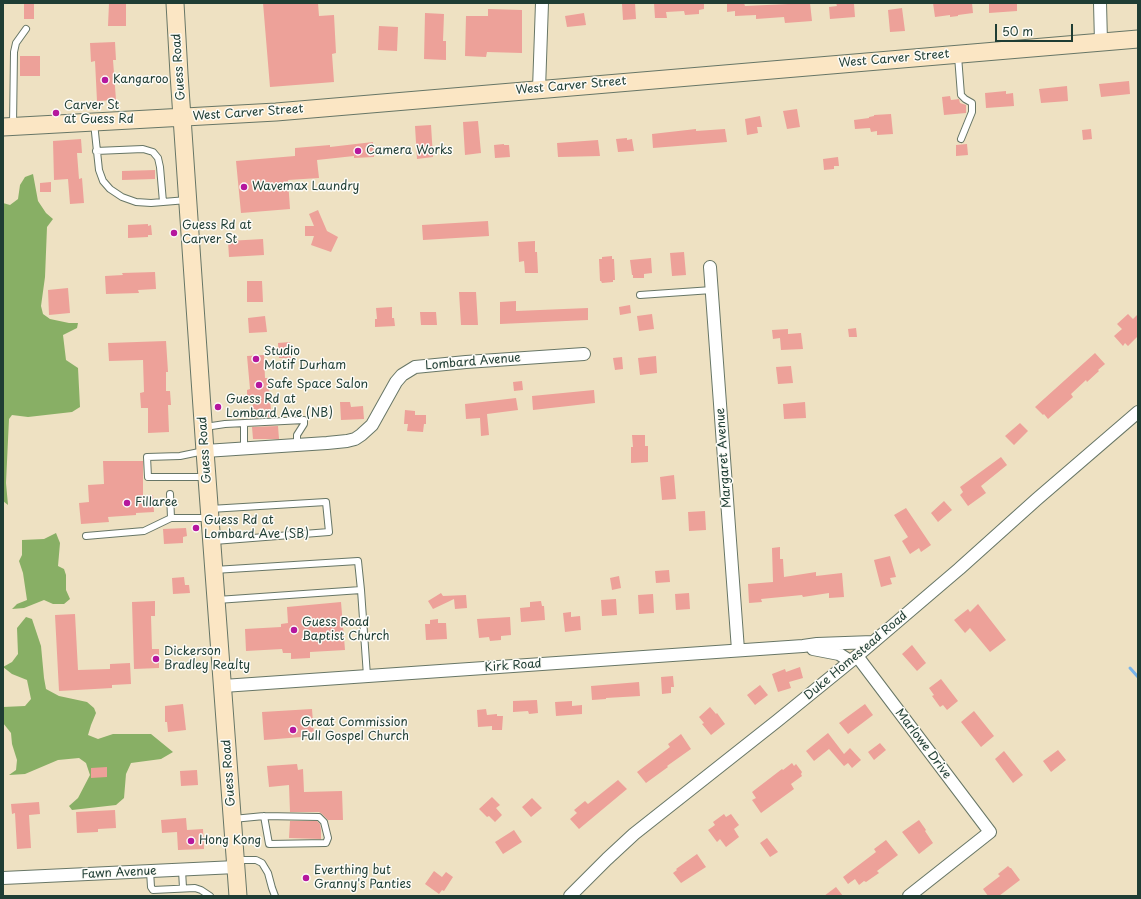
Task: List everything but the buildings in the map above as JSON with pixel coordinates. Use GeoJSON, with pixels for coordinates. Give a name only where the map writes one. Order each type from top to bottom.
{"type":"FeatureCollection","features":[{"type":"Feature","properties":{"kind":"main road","name":"Guess Road"},"geometry":{"type":"LineString","coordinates":[[175,3],[205,451],[224,686],[238,896]]}},
{"type":"Feature","properties":{"kind":"main road","name":"West Carver Street"},"geometry":{"type":"LineString","coordinates":[[8,127],[182,118],[327,108],[1138,39]]}},
{"type":"Feature","properties":{"kind":"street"},"geometry":{"type":"LineString","coordinates":[[539,89],[542,3]]}},
{"type":"Feature","properties":{"kind":"street"},"geometry":{"type":"LineString","coordinates":[[1100,3],[1101,42]]}},
{"type":"Feature","properties":{"kind":"street","name":"Margaret Avenue"},"geometry":{"type":"LineString","coordinates":[[710,267],[738,650]]}},
{"type":"Feature","properties":{"kind":"street","name":"Lombard Avenue"},"geometry":{"type":"LineString","coordinates":[[205,451],[347,441],[361,435],[372,425],[399,379],[402,375],[415,367],[584,354]]}},
{"type":"Feature","properties":{"kind":"street","name":"Duke Homestead Road"},"geometry":{"type":"LineString","coordinates":[[570,896],[634,834],[777,721],[873,642],[960,569],[1043,494],[1138,412]]}},
{"type":"Feature","properties":{"kind":"street","name":"Kirk Road"},"geometry":{"type":"LineString","coordinates":[[224,686],[817,644],[873,642]]}},
{"type":"Feature","properties":{"kind":"street","name":"Kirk Road"},"geometry":{"type":"LineString","coordinates":[[803,646],[853,658]]}},
{"type":"Feature","properties":{"kind":"street","name":"Marlowe Drive"},"geometry":{"type":"LineString","coordinates":[[853,658],[990,832],[909,896]]}},
{"type":"Feature","properties":{"kind":"street","name":"Fawn Avenue"},"geometry":{"type":"LineString","coordinates":[[3,878],[182,870],[236,863]]}},
{"type":"Feature","properties":{"kind":"lane"},"geometry":{"type":"LineString","coordinates":[[8,127],[14,52],[16,43],[26,29]]}},
{"type":"Feature","properties":{"kind":"lane"},"geometry":{"type":"LineString","coordinates":[[958,54],[961,95],[965,99],[972,102],[972,112],[961,139]]}},
{"type":"Feature","properties":{"kind":"lane"},"geometry":{"type":"LineString","coordinates":[[94,123],[99,170],[103,181],[110,189],[122,197],[136,202],[188,200]]}},
{"type":"Feature","properties":{"kind":"lane"},"geometry":{"type":"LineString","coordinates":[[96,151],[143,149],[153,152],[158,158],[160,167],[163,202]]}},
{"type":"Feature","properties":{"kind":"lane"},"geometry":{"type":"LineString","coordinates":[[640,296],[712,290]]}},
{"type":"Feature","properties":{"kind":"lane"},"geometry":{"type":"LineString","coordinates":[[204,427],[293,419],[304,420],[304,424],[297,435],[297,445]]}},
{"type":"Feature","properties":{"kind":"lane"},"geometry":{"type":"LineString","coordinates":[[244,424],[244,449]]}},
{"type":"Feature","properties":{"kind":"lane"},"geometry":{"type":"LineString","coordinates":[[205,451],[180,456],[147,458],[148,477],[207,477]]}},
{"type":"Feature","properties":{"kind":"lane"},"geometry":{"type":"LineString","coordinates":[[170,494],[171,518]]}},
{"type":"Feature","properties":{"kind":"lane"},"geometry":{"type":"LineString","coordinates":[[86,536],[144,531],[171,518],[326,502],[329,532],[212,541]]}},
{"type":"Feature","properties":{"kind":"lane"},"geometry":{"type":"LineString","coordinates":[[214,570],[358,561],[366,676]]}},
{"type":"Feature","properties":{"kind":"lane"},"geometry":{"type":"LineString","coordinates":[[217,600],[361,590]]}},
{"type":"Feature","properties":{"kind":"lane"},"geometry":{"type":"LineString","coordinates":[[232,820],[264,816],[319,817],[324,822],[328,838],[326,843],[269,844],[264,816]]}},
{"type":"Feature","properties":{"kind":"lane"},"geometry":{"type":"LineString","coordinates":[[236,863],[256,860],[262,863],[268,873],[275,896]]}},
{"type":"Feature","properties":{"kind":"lane"},"geometry":{"type":"LineString","coordinates":[[182,870],[183,888]]}},
{"type":"Feature","properties":{"kind":"lane"},"geometry":{"type":"LineString","coordinates":[[150,871],[151,887],[153,890],[195,888],[210,896]]}},
{"type":"Feature","properties":{"kind":"green space"},"geometry":{"type":"Polygon","coordinates":[[[33,174],[38,201],[46,213],[53,219],[47,227],[45,277],[41,306],[43,314],[50,319],[69,323],[78,323],[77,328],[63,335],[66,360],[78,368],[80,407],[72,412],[28,417],[12,415],[9,419],[6,483],[8,505],[3,501],[3,203],[10,205],[18,199],[20,185],[25,177],[33,174]]]}},
{"type":"Feature","properties":{"kind":"green space"},"geometry":{"type":"Polygon","coordinates":[[[56,533],[60,543],[58,566],[64,569],[66,575],[66,590],[70,599],[64,604],[53,604],[44,600],[24,608],[12,609],[17,604],[27,600],[23,573],[19,561],[22,555],[22,540],[44,539],[56,533]]]}},
{"type":"Feature","properties":{"kind":"green space"},"geometry":{"type":"Polygon","coordinates":[[[26,617],[32,619],[41,646],[46,689],[59,696],[87,702],[94,708],[96,713],[88,735],[98,739],[113,734],[151,734],[173,752],[161,759],[131,763],[126,774],[124,798],[116,805],[72,810],[69,806],[78,798],[90,775],[86,763],[79,758],[58,760],[25,774],[9,775],[16,770],[17,760],[12,744],[11,733],[3,723],[3,707],[25,706],[31,699],[27,680],[12,674],[3,667],[12,662],[18,654],[17,628],[26,617]]]}},
{"type":"Feature","properties":{"kind":"waterway"},"geometry":{"type":"LineString","coordinates":[[1130,668],[1138,677]]}},
{"type":"Feature","properties":{"kind":"place","name":"Kangaroo"},"geometry":{"type":"Point","coordinates":[105,80]}},
{"type":"Feature","properties":{"kind":"place","name":"Carver St at Guess Rd"},"geometry":{"type":"Point","coordinates":[56,113]}},
{"type":"Feature","properties":{"kind":"place","name":"Camera Works"},"geometry":{"type":"Point","coordinates":[358,151]}},
{"type":"Feature","properties":{"kind":"place","name":"Wavemax Laundry"},"geometry":{"type":"Point","coordinates":[244,187]}},
{"type":"Feature","properties":{"kind":"place","name":"Guess Rd at Carver St"},"geometry":{"type":"Point","coordinates":[174,233]}},
{"type":"Feature","properties":{"kind":"place","name":"Studio Motif Durham"},"geometry":{"type":"Point","coordinates":[256,359]}},
{"type":"Feature","properties":{"kind":"place","name":"Safe Space Salon"},"geometry":{"type":"Point","coordinates":[259,385]}},
{"type":"Feature","properties":{"kind":"place","name":"Guess Rd at Lombard Ave (NB)"},"geometry":{"type":"Point","coordinates":[218,407]}},
{"type":"Feature","properties":{"kind":"place","name":"Fillaree"},"geometry":{"type":"Point","coordinates":[127,503]}},
{"type":"Feature","properties":{"kind":"place","name":"Guess Rd at Lombard Ave (SB)"},"geometry":{"type":"Point","coordinates":[196,528]}},
{"type":"Feature","properties":{"kind":"place","name":"Guess Road Baptist Church"},"geometry":{"type":"Point","coordinates":[294,630]}},
{"type":"Feature","properties":{"kind":"place","name":"Dickerson Bradley Realty"},"geometry":{"type":"Point","coordinates":[156,659]}},
{"type":"Feature","properties":{"kind":"place","name":"Great Commission Full Gospel Church"},"geometry":{"type":"Point","coordinates":[293,730]}},
{"type":"Feature","properties":{"kind":"place","name":"Hong Kong"},"geometry":{"type":"Point","coordinates":[191,841]}},
{"type":"Feature","properties":{"kind":"place","name":"Everthing but Granny's Panties"},"geometry":{"type":"Point","coordinates":[306,878]}}]}
